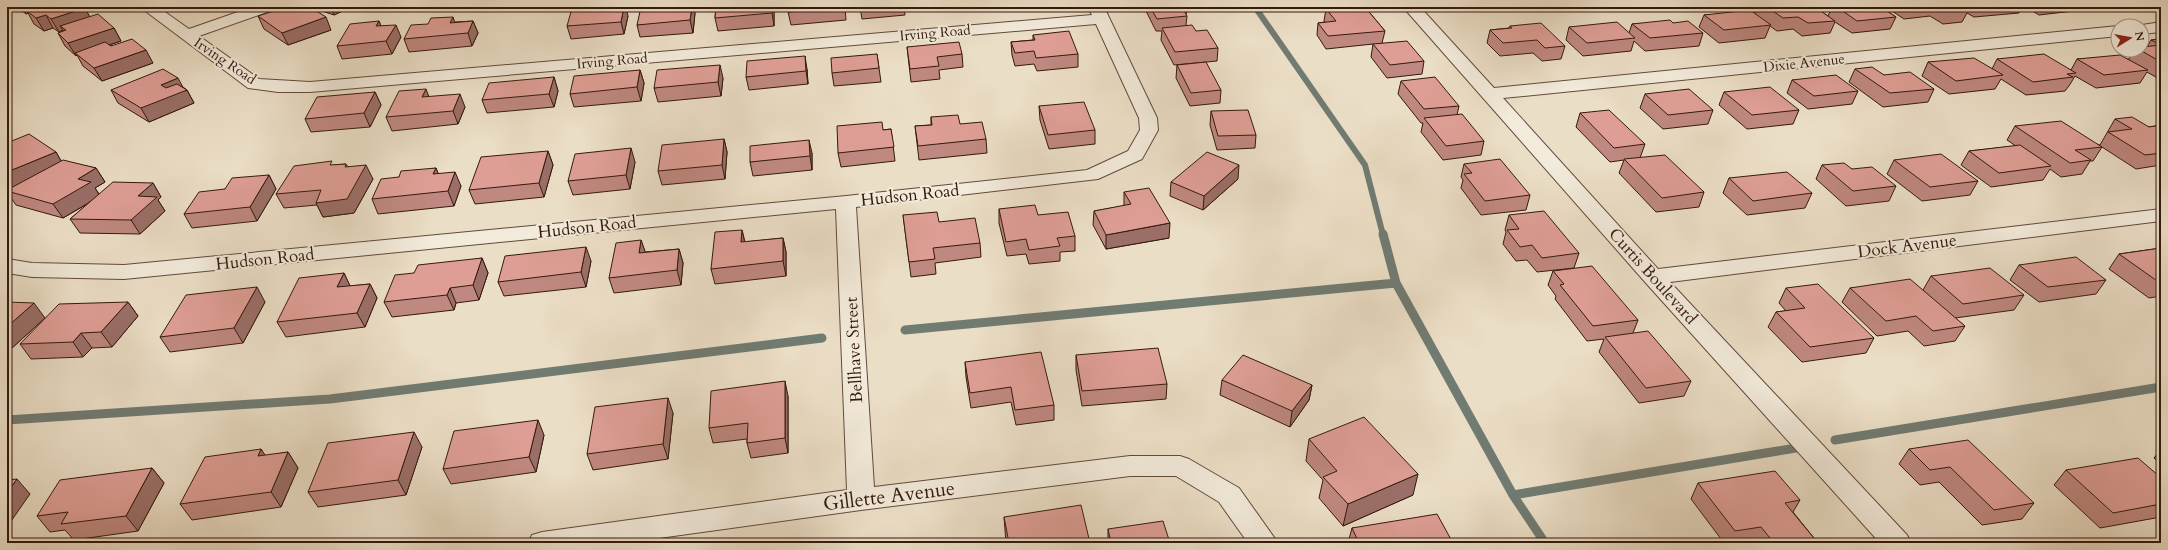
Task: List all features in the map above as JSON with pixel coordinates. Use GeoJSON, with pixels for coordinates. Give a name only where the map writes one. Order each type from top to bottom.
{"type":"FeatureCollection","features":[{"type":"Feature","properties":{"kind":"street","name":"Irving Road"},"geometry":{"type":"LineString","coordinates":[[148,7],[254,84],[278,88],[310,87],[1099,13]]}},
{"type":"Feature","properties":{"kind":"street"},"geometry":{"type":"LineString","coordinates":[[187,35],[267,7]]}},
{"type":"Feature","properties":{"kind":"street","name":"Curtis Boulevard"},"geometry":{"type":"LineString","coordinates":[[1411,7],[1491,94],[1653,277],[1897,543]]}},
{"type":"Feature","properties":{"kind":"street","name":"Hudson Road"},"geometry":{"type":"LineString","coordinates":[[7,266],[32,270],[124,272],[846,202],[1091,175],[1135,155],[1149,130],[1148,118],[1099,13]]}},
{"type":"Feature","properties":{"kind":"street"},"geometry":{"type":"LineString","coordinates":[[2150,28],[2161,27]]}},
{"type":"Feature","properties":{"kind":"street","name":"Dixie Avenue"},"geometry":{"type":"LineString","coordinates":[[1491,94],[2110,32]]}},
{"type":"Feature","properties":{"kind":"street","name":"Bellhave Street"},"geometry":{"type":"LineString","coordinates":[[846,202],[861,499]]}},
{"type":"Feature","properties":{"kind":"street","name":"Dock Avenue"},"geometry":{"type":"LineString","coordinates":[[1653,277],[2161,215]]}},
{"type":"Feature","properties":{"kind":"street","name":"Gillette Avenue"},"geometry":{"type":"LineString","coordinates":[[542,543],[861,499],[1130,466],[1180,466],[1229,495],[1264,543]]}},
{"type":"Feature","properties":{"kind":"building"},"geometry":{"type":"Polygon","coordinates":[[[38,7],[85,8],[51,19],[46,15],[36,18],[27,11],[38,7]]]}},
{"type":"Feature","properties":{"kind":"building"},"geometry":{"type":"Polygon","coordinates":[[[286,7],[310,7],[326,17],[282,33],[258,16],[286,7]]]}},
{"type":"Feature","properties":{"kind":"building"},"geometry":{"type":"Polygon","coordinates":[[[624,7],[621,22],[567,26],[572,8],[624,7]]]}},
{"type":"Feature","properties":{"kind":"building"},"geometry":{"type":"Polygon","coordinates":[[[641,7],[692,7],[690,20],[637,25],[641,7]]]}},
{"type":"Feature","properties":{"kind":"building"},"geometry":{"type":"Polygon","coordinates":[[[716,7],[772,7],[772,13],[715,18],[716,7]]]}},
{"type":"Feature","properties":{"kind":"building"},"geometry":{"type":"Polygon","coordinates":[[[788,7],[844,7],[788,12],[788,7]]]}},
{"type":"Feature","properties":{"kind":"building"},"geometry":{"type":"Polygon","coordinates":[[[1150,7],[1186,7],[1187,8],[1183,9],[1187,16],[1157,19],[1150,7]]]}},
{"type":"Feature","properties":{"kind":"building"},"geometry":{"type":"Polygon","coordinates":[[[1365,7],[1385,31],[1328,36],[1318,23],[1336,21],[1326,9],[1365,7]]]}},
{"type":"Feature","properties":{"kind":"building"},"geometry":{"type":"Polygon","coordinates":[[[1767,7],[1815,7],[1835,21],[1808,23],[1798,17],[1783,18],[1767,7]]]}},
{"type":"Feature","properties":{"kind":"building"},"geometry":{"type":"Polygon","coordinates":[[[1837,7],[1881,7],[1896,17],[1857,21],[1837,7]]]}},
{"type":"Feature","properties":{"kind":"building"},"geometry":{"type":"Polygon","coordinates":[[[1942,7],[1966,7],[1969,9],[1949,11],[1942,7]]]}},
{"type":"Feature","properties":{"kind":"building"},"geometry":{"type":"Polygon","coordinates":[[[1750,10],[1771,25],[1724,30],[1704,15],[1750,10]]]}},
{"type":"Feature","properties":{"kind":"building"},"geometry":{"type":"Polygon","coordinates":[[[98,14],[114,28],[68,43],[58,33],[66,30],[60,26],[98,14]]]}},
{"type":"Feature","properties":{"kind":"building"},"geometry":{"type":"Polygon","coordinates":[[[453,17],[450,23],[473,21],[468,33],[404,39],[411,25],[428,24],[431,18],[453,17]]]}},
{"type":"Feature","properties":{"kind":"building"},"geometry":{"type":"Polygon","coordinates":[[[1670,20],[1673,23],[1688,21],[1703,33],[1650,38],[1632,24],[1670,20]]]}},
{"type":"Feature","properties":{"kind":"building"},"geometry":{"type":"Polygon","coordinates":[[[379,21],[376,26],[396,25],[386,41],[337,46],[350,24],[379,21]]]}},
{"type":"Feature","properties":{"kind":"building"},"geometry":{"type":"Polygon","coordinates":[[[1617,22],[1635,38],[1587,43],[1569,27],[1617,22]]]}},
{"type":"Feature","properties":{"kind":"building"},"geometry":{"type":"Polygon","coordinates":[[[1541,23],[1565,46],[1545,48],[1537,40],[1503,43],[1490,30],[1512,28],[1510,26],[1541,23]]]}},
{"type":"Feature","properties":{"kind":"building"},"geometry":{"type":"Polygon","coordinates":[[[1192,25],[1196,31],[1207,30],[1218,48],[1175,52],[1162,28],[1192,25]]]}},
{"type":"Feature","properties":{"kind":"building"},"geometry":{"type":"Polygon","coordinates":[[[1069,31],[1078,54],[1036,58],[1034,51],[1015,53],[1011,42],[1035,40],[1033,35],[1069,31]]]}},
{"type":"Feature","properties":{"kind":"building"},"geometry":{"type":"Polygon","coordinates":[[[132,39],[146,50],[94,68],[75,53],[105,42],[111,46],[132,39]]]}},
{"type":"Feature","properties":{"kind":"building"},"geometry":{"type":"Polygon","coordinates":[[[2161,39],[2161,45],[2151,40],[2161,39]]]}},
{"type":"Feature","properties":{"kind":"building"},"geometry":{"type":"Polygon","coordinates":[[[1407,41],[1424,61],[1390,65],[1373,44],[1407,41]]]}},
{"type":"Feature","properties":{"kind":"building"},"geometry":{"type":"Polygon","coordinates":[[[959,42],[962,54],[937,57],[939,66],[910,69],[907,47],[959,42]]]}},
{"type":"Feature","properties":{"kind":"building"},"geometry":{"type":"Polygon","coordinates":[[[2161,45],[2161,62],[2150,56],[2150,46],[2161,45]]]}},
{"type":"Feature","properties":{"kind":"building"},"geometry":{"type":"Polygon","coordinates":[[[877,54],[879,68],[832,73],[831,58],[877,54]]]}},
{"type":"Feature","properties":{"kind":"building"},"geometry":{"type":"Polygon","coordinates":[[[2044,54],[2076,73],[2067,74],[2073,77],[2033,82],[1997,59],[2044,54]]]}},
{"type":"Feature","properties":{"kind":"building"},"geometry":{"type":"Polygon","coordinates":[[[805,56],[806,71],[746,77],[747,61],[805,56]]]}},
{"type":"Feature","properties":{"kind":"building"},"geometry":{"type":"Polygon","coordinates":[[[2110,56],[2110,58],[2126,58],[2148,70],[2104,75],[2077,59],[2110,56]]]}},
{"type":"Feature","properties":{"kind":"building"},"geometry":{"type":"Polygon","coordinates":[[[1974,58],[2003,75],[1956,81],[1928,62],[1974,58]]]}},
{"type":"Feature","properties":{"kind":"building"},"geometry":{"type":"Polygon","coordinates":[[[1206,62],[1221,90],[1191,93],[1177,65],[1206,62]]]}},
{"type":"Feature","properties":{"kind":"building"},"geometry":{"type":"Polygon","coordinates":[[[720,65],[718,82],[654,88],[657,70],[720,65]]]}},
{"type":"Feature","properties":{"kind":"building"},"geometry":{"type":"Polygon","coordinates":[[[1872,67],[1884,75],[1910,72],[1934,89],[1890,93],[1855,69],[1872,67]]]}},
{"type":"Feature","properties":{"kind":"building"},"geometry":{"type":"Polygon","coordinates":[[[163,69],[178,78],[161,85],[166,88],[177,84],[187,90],[141,108],[111,90],[163,69]]]}},
{"type":"Feature","properties":{"kind":"building"},"geometry":{"type":"Polygon","coordinates":[[[640,70],[637,87],[570,94],[574,76],[640,70]]]}},
{"type":"Feature","properties":{"kind":"building"},"geometry":{"type":"Polygon","coordinates":[[[1836,75],[1858,91],[1814,96],[1792,80],[1836,75]]]}},
{"type":"Feature","properties":{"kind":"building"},"geometry":{"type":"Polygon","coordinates":[[[554,77],[549,94],[482,100],[489,83],[554,77]]]}},
{"type":"Feature","properties":{"kind":"building"},"geometry":{"type":"Polygon","coordinates":[[[1435,77],[1459,106],[1424,109],[1401,81],[1435,77]]]}},
{"type":"Feature","properties":{"kind":"building"},"geometry":{"type":"Polygon","coordinates":[[[1770,87],[1799,110],[1752,115],[1724,92],[1770,87]]]}},
{"type":"Feature","properties":{"kind":"building"},"geometry":{"type":"Polygon","coordinates":[[[426,89],[422,97],[460,94],[453,111],[386,117],[399,91],[426,89]]]}},
{"type":"Feature","properties":{"kind":"building"},"geometry":{"type":"Polygon","coordinates":[[[1689,89],[1713,110],[1668,115],[1645,94],[1689,89]]]}},
{"type":"Feature","properties":{"kind":"building"},"geometry":{"type":"Polygon","coordinates":[[[375,92],[364,113],[305,119],[317,97],[375,92]]]}},
{"type":"Feature","properties":{"kind":"building"},"geometry":{"type":"Polygon","coordinates":[[[1084,102],[1095,130],[1048,135],[1039,106],[1084,102]]]}},
{"type":"Feature","properties":{"kind":"building"},"geometry":{"type":"Polygon","coordinates":[[[1248,110],[1256,135],[1218,136],[1211,111],[1248,110]]]}},
{"type":"Feature","properties":{"kind":"building"},"geometry":{"type":"Polygon","coordinates":[[[1609,110],[1645,144],[1614,148],[1580,113],[1609,110]]]}},
{"type":"Feature","properties":{"kind":"building"},"geometry":{"type":"Polygon","coordinates":[[[1462,114],[1484,141],[1446,146],[1424,118],[1462,114]]]}},
{"type":"Feature","properties":{"kind":"building"},"geometry":{"type":"Polygon","coordinates":[[[958,115],[960,124],[982,122],[986,139],[918,146],[915,126],[932,125],[931,117],[958,115]]]}},
{"type":"Feature","properties":{"kind":"building"},"geometry":{"type":"Polygon","coordinates":[[[2132,117],[2149,127],[2161,125],[2161,153],[2145,155],[2108,132],[2132,129],[2115,119],[2132,117]]]}},
{"type":"Feature","properties":{"kind":"building"},"geometry":{"type":"Polygon","coordinates":[[[2061,121],[2102,147],[2075,150],[2091,160],[2070,163],[2015,126],[2061,121]]]}},
{"type":"Feature","properties":{"kind":"building"},"geometry":{"type":"Polygon","coordinates":[[[882,122],[883,130],[891,129],[894,147],[838,153],[837,126],[882,122]]]}},
{"type":"Feature","properties":{"kind":"building"},"geometry":{"type":"Polygon","coordinates":[[[29,134],[56,152],[7,172],[7,143],[29,134]]]}},
{"type":"Feature","properties":{"kind":"building"},"geometry":{"type":"Polygon","coordinates":[[[724,139],[722,165],[658,171],[662,145],[724,139]]]}},
{"type":"Feature","properties":{"kind":"building"},"geometry":{"type":"Polygon","coordinates":[[[809,140],[810,156],[750,162],[750,146],[809,140]]]}},
{"type":"Feature","properties":{"kind":"building"},"geometry":{"type":"Polygon","coordinates":[[[2020,145],[2051,166],[1999,173],[1969,151],[2020,145]]]}},
{"type":"Feature","properties":{"kind":"building"},"geometry":{"type":"Polygon","coordinates":[[[631,148],[626,175],[568,181],[575,154],[631,148]]]}},
{"type":"Feature","properties":{"kind":"building"},"geometry":{"type":"Polygon","coordinates":[[[548,151],[539,183],[469,190],[481,157],[548,151]]]}},
{"type":"Feature","properties":{"kind":"building"},"geometry":{"type":"Polygon","coordinates":[[[1207,152],[1239,165],[1204,196],[1171,182],[1207,152]]]}},
{"type":"Feature","properties":{"kind":"building"},"geometry":{"type":"Polygon","coordinates":[[[1941,154],[1978,181],[1930,187],[1894,160],[1941,154]]]}},
{"type":"Feature","properties":{"kind":"building"},"geometry":{"type":"Polygon","coordinates":[[[1665,155],[1704,192],[1662,198],[1624,159],[1665,155]]]}},
{"type":"Feature","properties":{"kind":"building"},"geometry":{"type":"Polygon","coordinates":[[[1500,159],[1530,195],[1485,201],[1464,174],[1472,173],[1464,164],[1500,159]]]}},
{"type":"Feature","properties":{"kind":"building"},"geometry":{"type":"Polygon","coordinates":[[[63,160],[96,168],[78,179],[91,182],[53,204],[7,191],[7,190],[63,160]]]}},
{"type":"Feature","properties":{"kind":"building"},"geometry":{"type":"Polygon","coordinates":[[[332,161],[330,165],[346,164],[345,167],[366,165],[347,199],[316,203],[321,190],[276,194],[294,166],[332,161]]]}},
{"type":"Feature","properties":{"kind":"building"},"geometry":{"type":"Polygon","coordinates":[[[1844,163],[1852,169],[1872,167],[1896,186],[1853,191],[1822,165],[1844,163]]]}},
{"type":"Feature","properties":{"kind":"building"},"geometry":{"type":"Polygon","coordinates":[[[436,168],[433,174],[455,172],[448,191],[372,199],[381,179],[399,177],[401,171],[436,168]]]}},
{"type":"Feature","properties":{"kind":"building"},"geometry":{"type":"Polygon","coordinates":[[[1787,172],[1812,193],[1753,201],[1729,178],[1787,172]]]}},
{"type":"Feature","properties":{"kind":"building"},"geometry":{"type":"Polygon","coordinates":[[[269,175],[250,207],[184,214],[199,192],[225,189],[232,178],[269,175]]]}},
{"type":"Feature","properties":{"kind":"building"},"geometry":{"type":"Polygon","coordinates":[[[113,182],[153,183],[138,196],[157,197],[131,220],[70,219],[113,182]]]}},
{"type":"Feature","properties":{"kind":"building"},"geometry":{"type":"Polygon","coordinates":[[[1149,188],[1170,223],[1106,235],[1094,211],[1131,204],[1124,192],[1149,188]]]}},
{"type":"Feature","properties":{"kind":"building"},"geometry":{"type":"Polygon","coordinates":[[[1035,205],[1038,215],[1068,212],[1075,236],[1057,238],[1060,246],[1029,250],[1026,239],[1006,242],[999,209],[1035,205]]]}},
{"type":"Feature","properties":{"kind":"building"},"geometry":{"type":"Polygon","coordinates":[[[1544,211],[1579,253],[1542,258],[1532,245],[1520,247],[1507,230],[1519,229],[1509,215],[1544,211]]]}},
{"type":"Feature","properties":{"kind":"building"},"geometry":{"type":"Polygon","coordinates":[[[937,212],[939,222],[975,218],[980,243],[933,248],[935,259],[909,262],[903,215],[937,212]]]}},
{"type":"Feature","properties":{"kind":"building"},"geometry":{"type":"Polygon","coordinates":[[[742,230],[741,242],[783,238],[783,261],[711,269],[715,232],[742,230]]]}},
{"type":"Feature","properties":{"kind":"building"},"geometry":{"type":"Polygon","coordinates":[[[641,240],[639,253],[679,249],[677,270],[609,278],[616,243],[641,240]]]}},
{"type":"Feature","properties":{"kind":"building"},"geometry":{"type":"Polygon","coordinates":[[[586,247],[581,272],[498,282],[505,256],[586,247]]]}},
{"type":"Feature","properties":{"kind":"building"},"geometry":{"type":"Polygon","coordinates":[[[2161,248],[2161,283],[2119,254],[2161,248]]]}},
{"type":"Feature","properties":{"kind":"building"},"geometry":{"type":"Polygon","coordinates":[[[2076,257],[2106,280],[2048,287],[2019,265],[2076,257]]]}},
{"type":"Feature","properties":{"kind":"building"},"geometry":{"type":"Polygon","coordinates":[[[482,258],[473,285],[450,288],[447,295],[384,302],[395,275],[414,273],[418,265],[482,258]]]}},
{"type":"Feature","properties":{"kind":"building"},"geometry":{"type":"Polygon","coordinates":[[[1592,266],[1638,320],[1593,326],[1560,285],[1564,284],[1553,271],[1592,266]]]}},
{"type":"Feature","properties":{"kind":"building"},"geometry":{"type":"Polygon","coordinates":[[[1990,268],[2024,295],[1963,304],[1931,276],[1990,268]]]}},
{"type":"Feature","properties":{"kind":"building"},"geometry":{"type":"Polygon","coordinates":[[[344,273],[337,287],[370,284],[357,313],[277,322],[299,278],[344,273]]]}},
{"type":"Feature","properties":{"kind":"building"},"geometry":{"type":"Polygon","coordinates":[[[1910,279],[1965,326],[1933,331],[1916,316],[1886,321],[1850,288],[1910,279]]]}},
{"type":"Feature","properties":{"kind":"building"},"geometry":{"type":"Polygon","coordinates":[[[1818,284],[1874,338],[1810,347],[1776,312],[1805,308],[1786,288],[1818,284]]]}},
{"type":"Feature","properties":{"kind":"building"},"geometry":{"type":"Polygon","coordinates":[[[257,287],[234,328],[160,337],[186,295],[257,287]]]}},
{"type":"Feature","properties":{"kind":"building"},"geometry":{"type":"Polygon","coordinates":[[[7,302],[34,303],[7,327],[7,302]]]}},
{"type":"Feature","properties":{"kind":"building"},"geometry":{"type":"Polygon","coordinates":[[[128,302],[101,332],[81,333],[73,342],[20,344],[59,304],[128,302]]]}},
{"type":"Feature","properties":{"kind":"building"},"geometry":{"type":"Polygon","coordinates":[[[1648,331],[1691,381],[1646,388],[1605,337],[1648,331]]]}},
{"type":"Feature","properties":{"kind":"building"},"geometry":{"type":"Polygon","coordinates":[[[1158,348],[1167,384],[1082,391],[1076,355],[1158,348]]]}},
{"type":"Feature","properties":{"kind":"building"},"geometry":{"type":"Polygon","coordinates":[[[1041,352],[1054,405],[1015,410],[1011,387],[970,393],[965,362],[1041,352]]]}},
{"type":"Feature","properties":{"kind":"building"},"geometry":{"type":"Polygon","coordinates":[[[1243,355],[1312,385],[1292,411],[1222,380],[1243,355]]]}},
{"type":"Feature","properties":{"kind":"building"},"geometry":{"type":"Polygon","coordinates":[[[785,381],[785,438],[747,443],[748,423],[709,428],[711,391],[785,381]]]}},
{"type":"Feature","properties":{"kind":"building"},"geometry":{"type":"Polygon","coordinates":[[[668,398],[663,444],[587,454],[595,407],[668,398]]]}},
{"type":"Feature","properties":{"kind":"building"},"geometry":{"type":"Polygon","coordinates":[[[1364,417],[1418,474],[1348,504],[1323,477],[1337,471],[1309,439],[1364,417]]]}},
{"type":"Feature","properties":{"kind":"building"},"geometry":{"type":"Polygon","coordinates":[[[538,420],[529,457],[443,469],[454,431],[538,420]]]}},
{"type":"Feature","properties":{"kind":"building"},"geometry":{"type":"Polygon","coordinates":[[[414,432],[398,480],[308,492],[328,443],[414,432]]]}},
{"type":"Feature","properties":{"kind":"building"},"geometry":{"type":"Polygon","coordinates":[[[1968,440],[2034,503],[1994,510],[1950,467],[1930,470],[1909,449],[1968,440]]]}},
{"type":"Feature","properties":{"kind":"building"},"geometry":{"type":"Polygon","coordinates":[[[261,449],[258,456],[288,452],[271,492],[180,504],[205,457],[261,449]]]}},
{"type":"Feature","properties":{"kind":"building"},"geometry":{"type":"Polygon","coordinates":[[[2138,458],[2161,477],[2161,504],[2113,513],[2066,470],[2138,458]]]}},
{"type":"Feature","properties":{"kind":"building"},"geometry":{"type":"Polygon","coordinates":[[[152,468],[126,516],[61,524],[68,512],[37,516],[60,480],[152,468]]]}},
{"type":"Feature","properties":{"kind":"building"},"geometry":{"type":"Polygon","coordinates":[[[1775,471],[1800,500],[1785,503],[1818,543],[1774,543],[1761,527],[1735,531],[1698,483],[1775,471]]]}},
{"type":"Feature","properties":{"kind":"building"},"geometry":{"type":"Polygon","coordinates":[[[17,479],[7,493],[7,480],[17,479]]]}},
{"type":"Feature","properties":{"kind":"building"},"geometry":{"type":"Polygon","coordinates":[[[1081,505],[1090,543],[1009,543],[1004,517],[1081,505]]]}},
{"type":"Feature","properties":{"kind":"building"},"geometry":{"type":"Polygon","coordinates":[[[1437,514],[1453,543],[1359,543],[1352,528],[1437,514]]]}},
{"type":"Feature","properties":{"kind":"building"},"geometry":{"type":"Polygon","coordinates":[[[1163,521],[1170,543],[1111,543],[1108,529],[1163,521]]]}},
{"type":"Feature","properties":{"kind":"waterway"},"geometry":{"type":"LineString","coordinates":[[1255,7],[1365,165],[1383,235]]}},
{"type":"Feature","properties":{"kind":"waterway"},"geometry":{"type":"LineString","coordinates":[[1383,234],[1396,283]]}},
{"type":"Feature","properties":{"kind":"waterway"},"geometry":{"type":"LineString","coordinates":[[905,330],[1396,283]]}},
{"type":"Feature","properties":{"kind":"waterway"},"geometry":{"type":"LineString","coordinates":[[1396,283],[1513,495]]}},
{"type":"Feature","properties":{"kind":"waterway"},"geometry":{"type":"LineString","coordinates":[[7,420],[330,399],[822,338]]}},
{"type":"Feature","properties":{"kind":"waterway"},"geometry":{"type":"LineString","coordinates":[[1835,440],[2161,387]]}},
{"type":"Feature","properties":{"kind":"waterway"},"geometry":{"type":"LineString","coordinates":[[1513,495],[1796,448]]}},
{"type":"Feature","properties":{"kind":"waterway"},"geometry":{"type":"LineString","coordinates":[[1513,495],[1545,543]]}}]}
